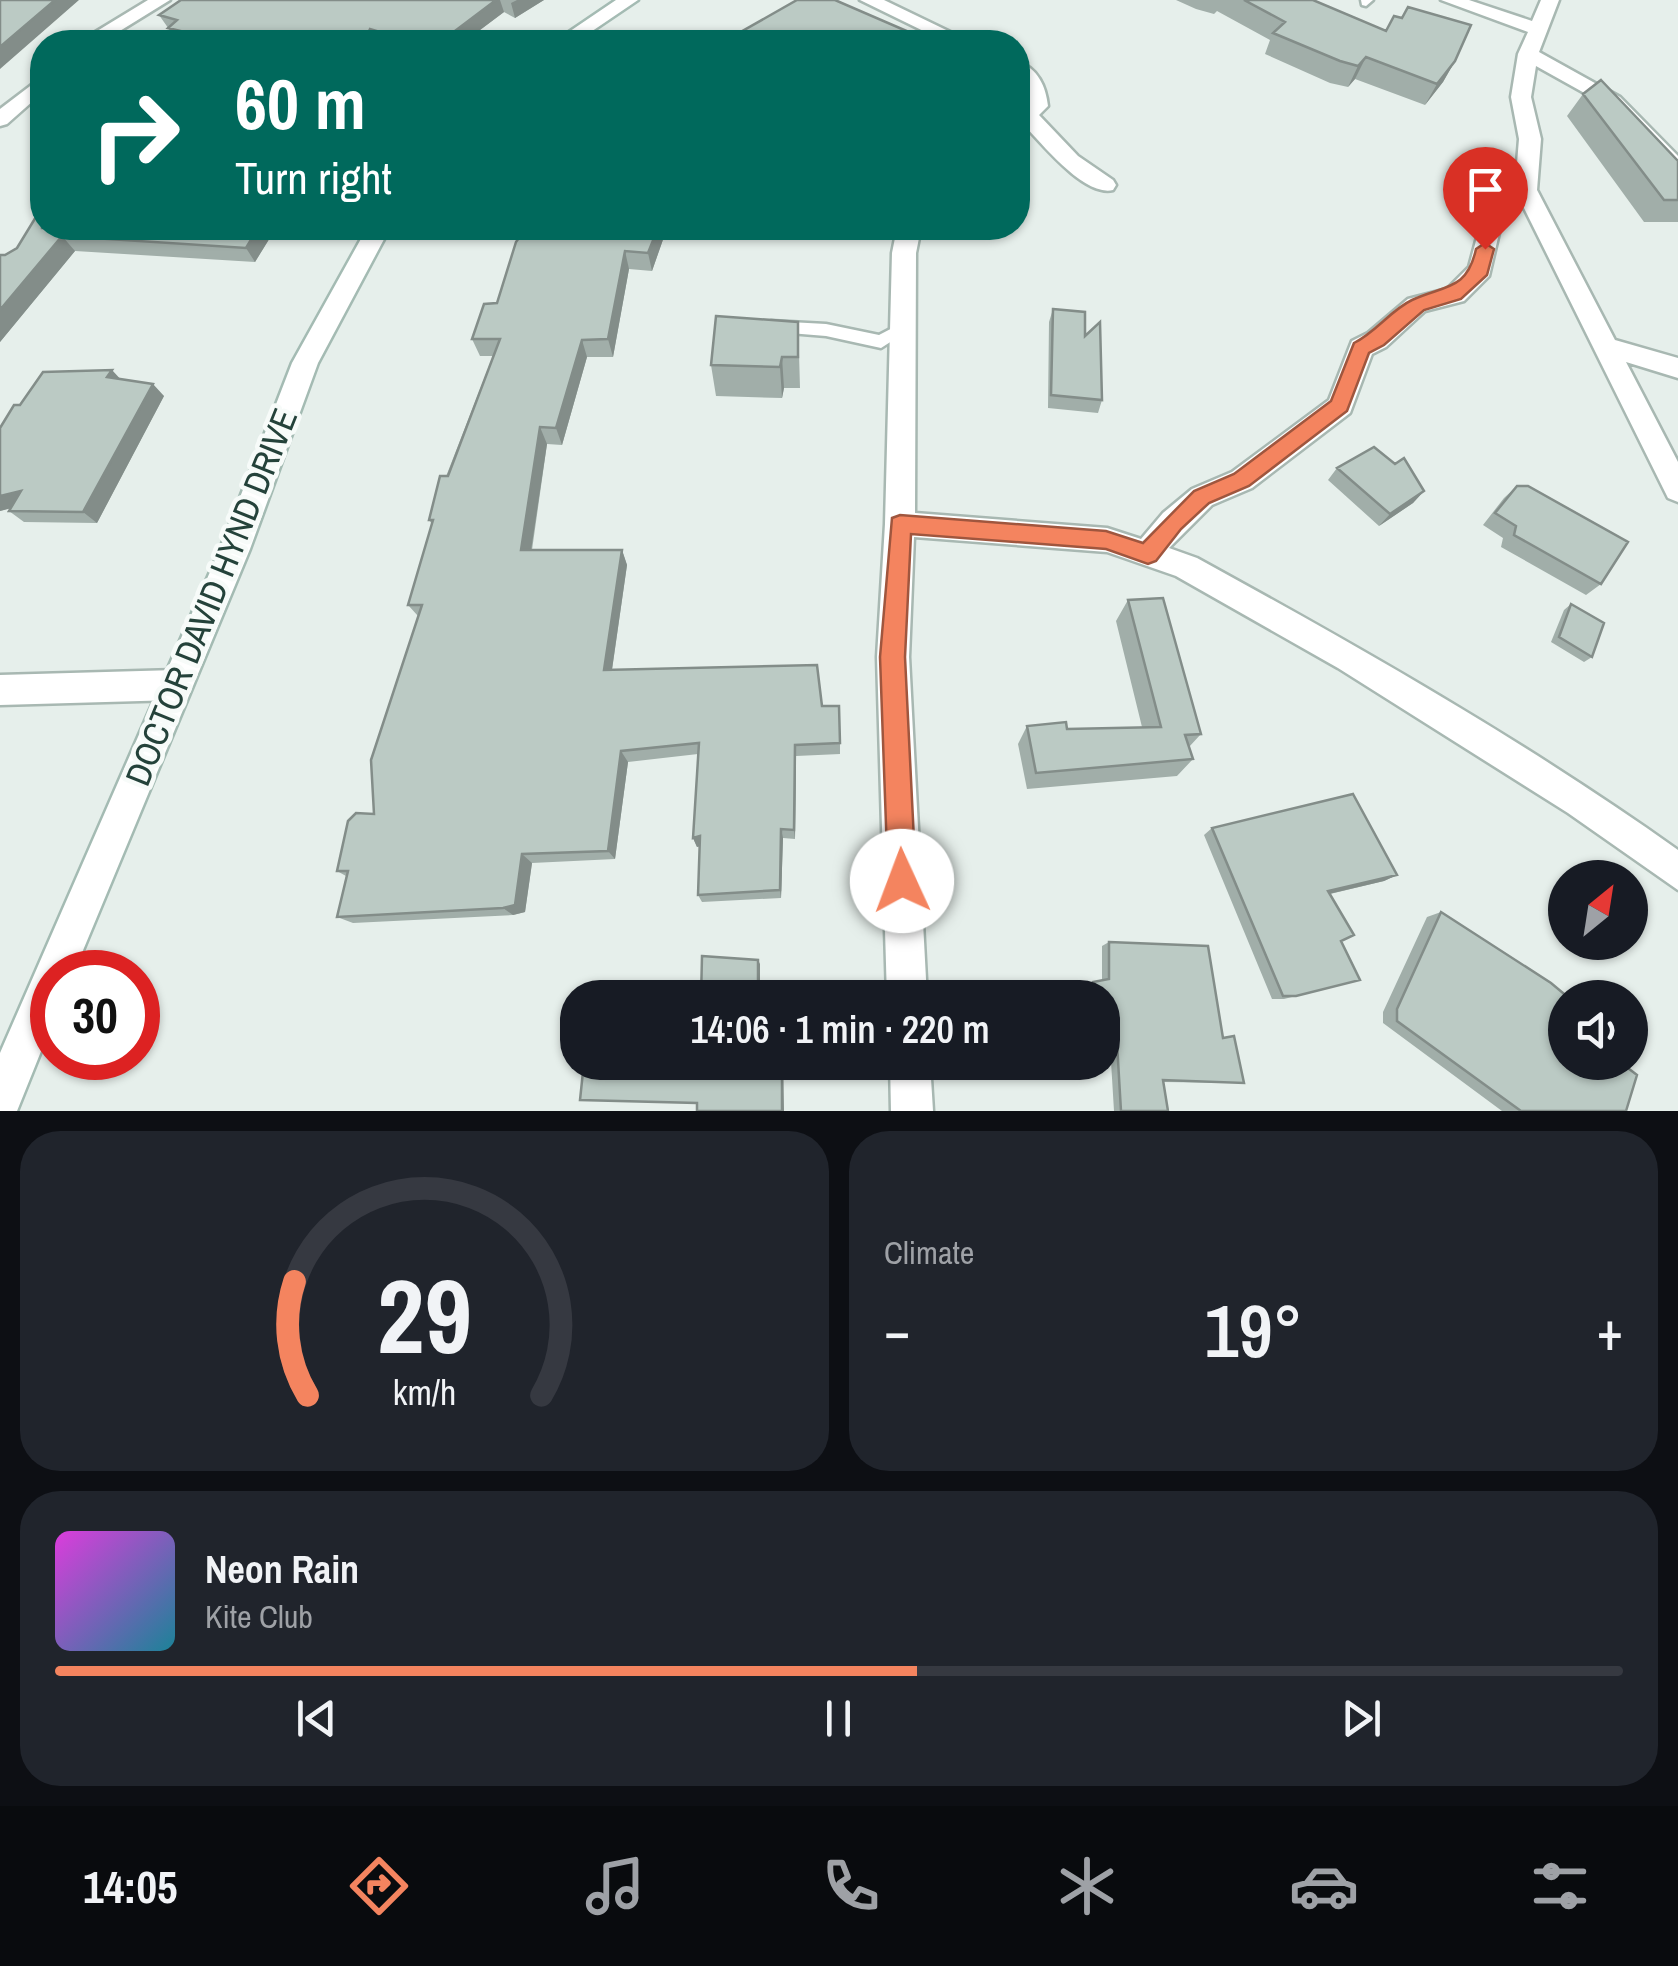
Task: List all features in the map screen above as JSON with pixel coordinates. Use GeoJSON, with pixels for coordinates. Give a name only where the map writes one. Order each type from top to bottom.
{"type":"FeatureCollection","features":[{"type":"Feature","properties":{"kind":"street"},"geometry":{"type":"LineString","coordinates":[[109,30],[160,0]]}},
{"type":"Feature","properties":{"kind":"street"},"geometry":{"type":"LineString","coordinates":[[583,30],[629,0]]}},
{"type":"Feature","properties":{"kind":"street"},"geometry":{"type":"LineString","coordinates":[[869,0],[935,30]]}},
{"type":"Feature","properties":{"kind":"street"},"geometry":{"type":"LineString","coordinates":[[1450,0],[1538,30]]}},
{"type":"Feature","properties":{"kind":"street"},"geometry":{"type":"LineString","coordinates":[[1550,0],[1528,54],[1521,96],[1530,138],[1526,190],[1678,490]]}},
{"type":"Feature","properties":{"kind":"street"},"geometry":{"type":"LineString","coordinates":[[1528,54],[1613,101],[1678,168]]}},
{"type":"Feature","properties":{"kind":"street"},"geometry":{"type":"LineString","coordinates":[[1030,81],[1036,87],[1038,106],[1030,112]]}},
{"type":"Feature","properties":{"kind":"street"},"geometry":{"type":"LineString","coordinates":[[0,120],[30,94]]}},
{"type":"Feature","properties":{"kind":"street"},"geometry":{"type":"LineString","coordinates":[[1030,124],[1070,161],[1105,185]]}},
{"type":"Feature","properties":{"kind":"street"},"geometry":{"type":"LineString","coordinates":[[1148,554],[1174,522],[1202,497],[1242,480],[1340,406],[1361,348],[1378,340],[1417,305],[1455,295],[1480,270],[1490,227],[1526,190]]}},
{"type":"Feature","properties":{"kind":"street","name":"DOCTOR DAVID HYND DRIVE"},"geometry":{"type":"LineString","coordinates":[[65,950],[235,549],[305,363],[372,240]]}},
{"type":"Feature","properties":{"kind":"street"},"geometry":{"type":"LineString","coordinates":[[906,980],[892,657],[900,524],[907,240]]}},
{"type":"Feature","properties":{"kind":"street"},"geometry":{"type":"LineString","coordinates":[[1603,346],[1678,368]]}},
{"type":"Feature","properties":{"kind":"street"},"geometry":{"type":"LineString","coordinates":[[900,524],[1106,540],[1186,567],[1350,658],[1580,802],[1678,872]]}},
{"type":"Feature","properties":{"kind":"street"},"geometry":{"type":"LineString","coordinates":[[0,690],[176,685]]}},
{"type":"Feature","properties":{"kind":"street","name":"DOCTOR DAVID HYND DRIVE"},"geometry":{"type":"LineString","coordinates":[[0,1102],[30,1031]]}},
{"type":"Feature","properties":{"kind":"street"},"geometry":{"type":"LineString","coordinates":[[911,1080],[912,1111]]}},
{"type":"Feature","properties":{"kind":"lane"},"geometry":{"type":"LineString","coordinates":[[758,326],[826,330],[881,342],[904,328]]}},
{"type":"Feature","properties":{"kind":"building"},"geometry":{"type":"Polygon","coordinates":[[[0,0],[55,0],[0,47],[0,0]]]}},
{"type":"Feature","properties":{"kind":"building"},"geometry":{"type":"Polygon","coordinates":[[[181,0],[496,0],[456,30],[176,30],[168,28],[177,20],[159,15],[181,0]]]}},
{"type":"Feature","properties":{"kind":"building"},"geometry":{"type":"Polygon","coordinates":[[[797,0],[835,0],[904,30],[744,30],[797,0]]]}},
{"type":"Feature","properties":{"kind":"building"},"geometry":{"type":"Polygon","coordinates":[[[1244,0],[1313,0],[1386,31],[1394,16],[1402,18],[1408,7],[1471,25],[1455,61],[1437,84],[1366,57],[1358,66],[1340,61],[1273,33],[1285,22],[1244,0]]]}},
{"type":"Feature","properties":{"kind":"building"},"geometry":{"type":"Polygon","coordinates":[[[1601,80],[1678,161],[1678,200],[1664,200],[1583,94],[1601,80]]]}},
{"type":"Feature","properties":{"kind":"building"},"geometry":{"type":"Polygon","coordinates":[[[30,227],[30,240],[59,240],[0,310],[0,255],[17,248],[30,227]]]}},
{"type":"Feature","properties":{"kind":"building"},"geometry":{"type":"Polygon","coordinates":[[[123,240],[251,240],[246,248],[123,240]]]}},
{"type":"Feature","properties":{"kind":"building"},"geometry":{"type":"Polygon","coordinates":[[[653,240],[648,253],[625,251],[608,339],[582,340],[556,428],[540,427],[521,550],[622,550],[604,670],[817,665],[822,706],[839,706],[840,743],[795,745],[794,830],[781,829],[780,890],[698,895],[700,836],[693,838],[699,743],[621,751],[608,851],[522,854],[515,905],[337,917],[348,871],[337,871],[348,821],[356,813],[374,814],[371,760],[422,605],[408,605],[433,520],[429,520],[440,476],[448,476],[500,339],[472,339],[484,304],[497,303],[516,242],[653,240]]]}},
{"type":"Feature","properties":{"kind":"building"},"geometry":{"type":"Polygon","coordinates":[[[1053,309],[1085,312],[1085,336],[1100,322],[1102,400],[1051,395],[1053,309]]]}},
{"type":"Feature","properties":{"kind":"building"},"geometry":{"type":"Polygon","coordinates":[[[716,316],[798,322],[798,357],[782,357],[780,367],[711,365],[716,316]]]}},
{"type":"Feature","properties":{"kind":"building"},"geometry":{"type":"Polygon","coordinates":[[[112,370],[107,377],[153,384],[83,512],[9,511],[21,491],[0,496],[0,428],[14,405],[20,405],[43,372],[112,370]]]}},
{"type":"Feature","properties":{"kind":"building"},"geometry":{"type":"Polygon","coordinates":[[[1374,447],[1395,464],[1404,458],[1424,491],[1390,514],[1337,468],[1374,447]]]}},
{"type":"Feature","properties":{"kind":"building"},"geometry":{"type":"Polygon","coordinates":[[[1517,486],[1528,486],[1628,542],[1601,584],[1514,535],[1516,526],[1495,513],[1517,486]]]}},
{"type":"Feature","properties":{"kind":"building"},"geometry":{"type":"Polygon","coordinates":[[[1163,598],[1201,734],[1185,735],[1193,759],[1036,773],[1027,726],[1066,722],[1067,729],[1161,727],[1128,600],[1163,598]]]}},
{"type":"Feature","properties":{"kind":"building"},"geometry":{"type":"Polygon","coordinates":[[[1571,604],[1604,623],[1592,657],[1559,637],[1571,604]]]}},
{"type":"Feature","properties":{"kind":"building"},"geometry":{"type":"Polygon","coordinates":[[[1353,794],[1397,875],[1328,891],[1354,935],[1341,941],[1360,980],[1283,996],[1212,828],[1353,794]]]}},
{"type":"Feature","properties":{"kind":"building"},"geometry":{"type":"Polygon","coordinates":[[[1441,912],[1548,981],[1548,1080],[1635,1080],[1626,1111],[1521,1111],[1397,1021],[1397,1009],[1441,912]]]}},
{"type":"Feature","properties":{"kind":"building"},"geometry":{"type":"Polygon","coordinates":[[[1109,942],[1208,946],[1223,1038],[1234,1036],[1244,1083],[1163,1080],[1168,1111],[1121,1111],[1120,980],[1104,980],[1109,979],[1109,942]]]}},
{"type":"Feature","properties":{"kind":"building"},"geometry":{"type":"Polygon","coordinates":[[[702,956],[758,960],[758,980],[701,980],[702,956]]]}},
{"type":"Feature","properties":{"kind":"building"},"geometry":{"type":"Polygon","coordinates":[[[582,1080],[782,1080],[782,1111],[697,1111],[697,1103],[580,1100],[582,1080]]]}},
{"type":"Feature","properties":{"kind":"route"},"geometry":{"type":"LineString","coordinates":[[902,881],[892,657],[900,524],[1106,540],[1148,554],[1174,522],[1202,497],[1242,480],[1340,406],[1361,348],[1378,340],[1417,305],[1455,295],[1480,270],[1485,249]]}}]}
